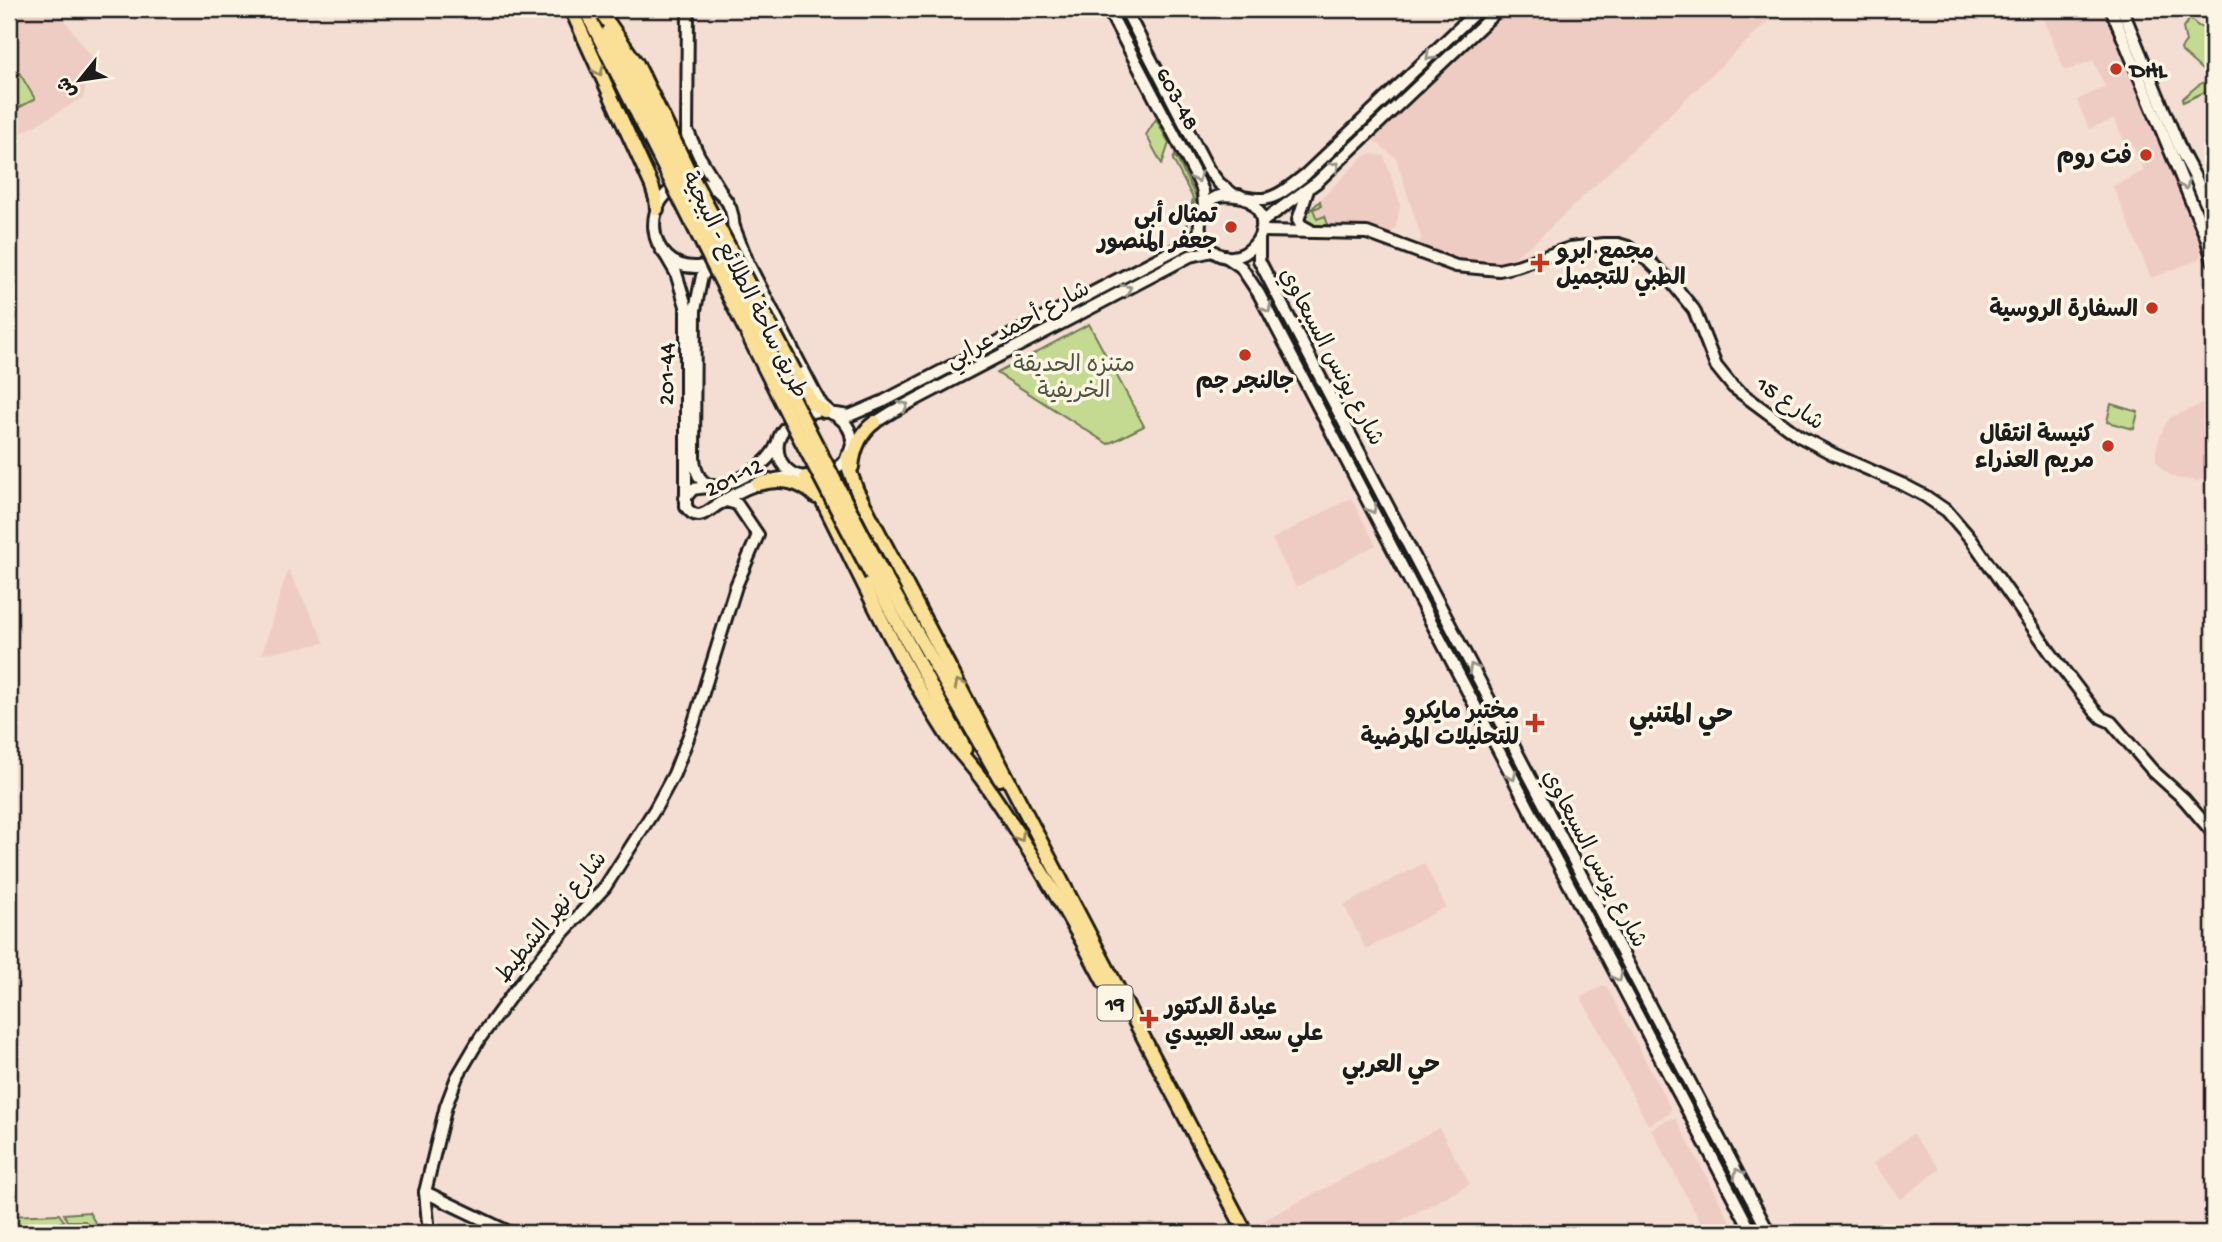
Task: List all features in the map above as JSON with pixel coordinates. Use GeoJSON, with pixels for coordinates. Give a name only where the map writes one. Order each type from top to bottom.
{"type":"FeatureCollection","features":[{"type":"Feature","properties":{"kind":"main road"},"geometry":{"type":"LineString","coordinates":[[571,9],[652,186],[657,209],[654,231],[658,243],[665,254],[689,267],[715,261]]}},
{"type":"Feature","properties":{"kind":"main road","name":"طريق ساحة الطلائع - البيجية"},"geometry":{"type":"LineString","coordinates":[[585,9],[627,68]]}},
{"type":"Feature","properties":{"kind":"main road","name":"طريق ساحة الطلائع - البيجية"},"geometry":{"type":"LineString","coordinates":[[598,9],[877,573]]}},
{"type":"Feature","properties":{"kind":"main road"},"geometry":{"type":"LineString","coordinates":[[657,209],[664,195],[682,181],[678,157],[686,143],[688,124],[688,9]]}},
{"type":"Feature","properties":{"kind":"main road","name":"603-48"},"geometry":{"type":"LineString","coordinates":[[1108,9],[1198,180],[1203,191],[1205,208]]}},
{"type":"Feature","properties":{"kind":"main road","name":"603-48"},"geometry":{"type":"LineString","coordinates":[[1125,9],[1208,169],[1219,183],[1236,195]]}},
{"type":"Feature","properties":{"kind":"main road"},"geometry":{"type":"LineString","coordinates":[[1479,9],[1305,175],[1267,198],[1236,195],[1216,198],[1201,216],[1200,232],[1212,251],[1225,256],[1245,254],[1261,230],[1308,190],[1499,9]]}},
{"type":"Feature","properties":{"kind":"main road"},"geometry":{"type":"LineString","coordinates":[[2110,9],[2213,258]]}},
{"type":"Feature","properties":{"kind":"main road"},"geometry":{"type":"LineString","coordinates":[[2122,9],[2213,221]]}},
{"type":"Feature","properties":{"kind":"main road"},"geometry":{"type":"LineString","coordinates":[[627,68],[689,171],[812,403],[844,420],[850,430],[849,469],[857,491],[1047,853]]}},
{"type":"Feature","properties":{"kind":"main road"},"geometry":{"type":"LineString","coordinates":[[688,124],[695,148],[731,208],[743,254],[814,391],[830,412]]}},
{"type":"Feature","properties":{"kind":"main road"},"geometry":{"type":"LineString","coordinates":[[676,186],[691,181],[703,183],[724,196]]}},
{"type":"Feature","properties":{"kind":"main road"},"geometry":{"type":"LineString","coordinates":[[1308,190],[1298,220],[1304,228],[1310,230]]}},
{"type":"Feature","properties":{"kind":"main road"},"geometry":{"type":"LineString","coordinates":[[1236,195],[1254,205],[1261,230]]}},
{"type":"Feature","properties":{"kind":"main road"},"geometry":{"type":"LineString","coordinates":[[720,486],[708,485],[700,480],[695,468],[695,310],[702,276],[727,247],[733,221]]}},
{"type":"Feature","properties":{"kind":"main road","name":"شارع 15"},"geometry":{"type":"LineString","coordinates":[[1261,230],[1367,233],[1456,266],[1499,270],[1570,248],[1604,244],[1628,247],[1650,262],[1694,310],[1716,366],[1733,387],[1791,431],[1816,446],[1893,480],[1947,511],[1971,539],[2094,710],[2111,722],[2152,770],[2184,799],[2213,833]]}},
{"type":"Feature","properties":{"kind":"main road","name":"شارع يونس السبعاوي"},"geometry":{"type":"LineString","coordinates":[[1261,230],[1259,260],[1769,1233]]}},
{"type":"Feature","properties":{"kind":"main road","name":"شارع أحمد عرابي"},"geometry":{"type":"LineString","coordinates":[[830,412],[849,415],[868,408],[1172,251],[1200,232]]}},
{"type":"Feature","properties":{"kind":"main road","name":"شارع أحمد عرابي"},"geometry":{"type":"LineString","coordinates":[[850,451],[858,435],[875,422],[1190,256],[1212,251]]}},
{"type":"Feature","properties":{"kind":"main road","name":"201-44"},"geometry":{"type":"LineString","coordinates":[[665,254],[676,273],[686,306],[685,498]]}},
{"type":"Feature","properties":{"kind":"main road","name":"شارع يونس السبعاوي"},"geometry":{"type":"LineString","coordinates":[[1225,256],[1241,267],[1259,294],[1752,1233]]}},
{"type":"Feature","properties":{"kind":"main road"},"geometry":{"type":"LineString","coordinates":[[814,391],[827,403],[842,410],[857,411],[868,408]]}},
{"type":"Feature","properties":{"kind":"main road"},"geometry":{"type":"LineString","coordinates":[[830,412],[817,411],[793,421],[783,429],[778,450],[783,465],[790,472],[806,477],[816,476],[843,463],[850,451]]}},
{"type":"Feature","properties":{"kind":"main road"},"geometry":{"type":"LineString","coordinates":[[857,491],[852,474],[853,454],[864,431],[875,422]]}},
{"type":"Feature","properties":{"kind":"main road","name":"201-12"},"geometry":{"type":"LineString","coordinates":[[780,436],[773,453],[740,478],[720,486],[693,489],[685,498],[689,511],[697,515],[705,513],[754,485],[781,477],[806,477]]}},
{"type":"Feature","properties":{"kind":"main road"},"geometry":{"type":"LineString","coordinates":[[806,477],[816,488],[924,697],[946,734],[982,780]]}},
{"type":"Feature","properties":{"kind":"main road"},"geometry":{"type":"LineString","coordinates":[[743,511],[740,498],[754,485],[778,480],[801,486],[817,498],[830,517]]}},
{"type":"Feature","properties":{"kind":"main road"},"geometry":{"type":"LineString","coordinates":[[719,504],[731,501],[743,511]]}},
{"type":"Feature","properties":{"kind":"main road","name":"شارع نهر الشطيط"},"geometry":{"type":"LineString","coordinates":[[429,1233],[425,1192],[446,1106],[471,1050],[548,949],[605,887],[674,774],[693,725],[736,586],[758,535],[743,511]]}},
{"type":"Feature","properties":{"kind":"main road"},"geometry":{"type":"LineString","coordinates":[[877,573],[982,780]]}},
{"type":"Feature","properties":{"kind":"main road"},"geometry":{"type":"LineString","coordinates":[[877,573],[1047,853]]}},
{"type":"Feature","properties":{"kind":"main road","name":"19"},"geometry":{"type":"LineString","coordinates":[[982,780],[1041,870],[1101,975],[1236,1233]]}},
{"type":"Feature","properties":{"kind":"main road","name":"19"},"geometry":{"type":"LineString","coordinates":[[1047,853],[1246,1233]]}},
{"type":"Feature","properties":{"kind":"main road"},"geometry":{"type":"LineString","coordinates":[[1585,914],[1598,906]]}},
{"type":"Feature","properties":{"kind":"main road"},"geometry":{"type":"LineString","coordinates":[[425,1192],[511,1233]]}},
{"type":"Feature","properties":{"kind":"shaded area"},"geometry":{"type":"Polygon","coordinates":[[[9,9],[56,9],[92,57],[83,98],[9,140],[9,9]]]}},
{"type":"Feature","properties":{"kind":"shaded area"},"geometry":{"type":"Polygon","coordinates":[[[1508,9],[1781,9],[1536,241],[1509,261],[1498,264],[1456,260],[1418,249],[1421,237],[1396,158],[1372,139],[1508,9]]]}},
{"type":"Feature","properties":{"kind":"shaded area"},"geometry":{"type":"Polygon","coordinates":[[[2039,9],[2104,9],[2201,246],[2201,256],[2197,260],[2151,278],[2113,186],[2144,171],[2133,145],[2127,147],[2114,119],[2089,129],[2077,100],[2105,87],[2093,60],[2065,71],[2039,9]]]}},
{"type":"Feature","properties":{"kind":"shaded area"},"geometry":{"type":"Polygon","coordinates":[[[1369,154],[1384,156],[1398,196],[1400,206],[1392,233],[1359,225],[1359,229],[1322,228],[1304,218],[1362,158],[1369,154]]]}},
{"type":"Feature","properties":{"kind":"shaded area"},"geometry":{"type":"Polygon","coordinates":[[[2213,399],[2213,476],[2198,481],[2176,478],[2163,470],[2156,460],[2156,448],[2164,427],[2170,418],[2213,399]]]}},
{"type":"Feature","properties":{"kind":"shaded area"},"geometry":{"type":"Polygon","coordinates":[[[1351,498],[1376,545],[1296,587],[1272,539],[1351,498]]]}},
{"type":"Feature","properties":{"kind":"shaded area"},"geometry":{"type":"Polygon","coordinates":[[[288,569],[325,643],[262,654],[288,569]]]}},
{"type":"Feature","properties":{"kind":"shaded area"},"geometry":{"type":"Polygon","coordinates":[[[1424,863],[1446,907],[1366,949],[1344,905],[1424,863]]]}},
{"type":"Feature","properties":{"kind":"shaded area"},"geometry":{"type":"Polygon","coordinates":[[[1603,986],[1607,987],[1671,1109],[1669,1114],[1648,1125],[1581,997],[1603,986]]]}},
{"type":"Feature","properties":{"kind":"shaded area"},"geometry":{"type":"Polygon","coordinates":[[[1672,1118],[1676,1119],[1736,1233],[1706,1233],[1651,1129],[1672,1118]]]}},
{"type":"Feature","properties":{"kind":"shaded area"},"geometry":{"type":"Polygon","coordinates":[[[1439,1128],[1470,1184],[1378,1233],[1257,1233],[1253,1226],[1439,1128]]]}},
{"type":"Feature","properties":{"kind":"shaded area"},"geometry":{"type":"Polygon","coordinates":[[[1912,1134],[1940,1169],[1901,1199],[1873,1164],[1912,1134]]]}},
{"type":"Feature","properties":{"kind":"green space"},"geometry":{"type":"Polygon","coordinates":[[[2190,19],[2198,26],[2213,32],[2213,88],[2183,102],[2182,99],[2197,86],[2211,78],[2182,52],[2186,42],[2183,28],[2190,19]]]}},
{"type":"Feature","properties":{"kind":"green space"},"geometry":{"type":"Polygon","coordinates":[[[9,55],[35,99],[9,113],[9,55]]]}},
{"type":"Feature","properties":{"kind":"green space"},"geometry":{"type":"Polygon","coordinates":[[[1156,119],[1169,143],[1162,164],[1146,135],[1156,119]]]}},
{"type":"Feature","properties":{"kind":"green space"},"geometry":{"type":"Polygon","coordinates":[[[1175,155],[1196,197],[1187,227],[1193,198],[1173,160],[1175,155]]]}},
{"type":"Feature","properties":{"kind":"green space"},"geometry":{"type":"Polygon","coordinates":[[[1320,201],[1321,206],[1313,209],[1317,219],[1325,216],[1329,228],[1309,227],[1306,223],[1305,215],[1320,201]]]}},
{"type":"Feature","properties":{"kind":"green space","name":"متنزه الحديقة الخريفية"},"geometry":{"type":"Polygon","coordinates":[[[1089,324],[1144,426],[1108,444],[997,373],[1089,324]]]}},
{"type":"Feature","properties":{"kind":"green space"},"geometry":{"type":"Polygon","coordinates":[[[2111,404],[2138,412],[2134,429],[2107,422],[2111,404]]]}},
{"type":"Feature","properties":{"kind":"green space"},"geometry":{"type":"Polygon","coordinates":[[[89,1212],[101,1233],[94,1233],[85,1221],[67,1221],[64,1214],[89,1212]]]}},
{"type":"Feature","properties":{"kind":"green space"},"geometry":{"type":"Polygon","coordinates":[[[59,1214],[64,1221],[37,1233],[9,1233],[9,1216],[59,1214]]]}},
{"type":"Feature","properties":{"kind":"place","name":"DHL"},"geometry":{"type":"Point","coordinates":[2116,69]}},
{"type":"Feature","properties":{"kind":"place","name":"فت روم"},"geometry":{"type":"Point","coordinates":[2146,155]}},
{"type":"Feature","properties":{"kind":"place","name":"تمثال أبي جعفر المنصور"},"geometry":{"type":"Point","coordinates":[1231,227]}},
{"type":"Feature","properties":{"kind":"place","name":"مجمع ابرو الطبي للتجميل"},"geometry":{"type":"Point","coordinates":[1540,263]}},
{"type":"Feature","properties":{"kind":"place","name":"السفارة الروسية"},"geometry":{"type":"Point","coordinates":[2152,308]}},
{"type":"Feature","properties":{"kind":"place","name":"جالنجر جم"},"geometry":{"type":"Point","coordinates":[1245,355]}},
{"type":"Feature","properties":{"kind":"place","name":"كنيسة انتقال مريم العذراء"},"geometry":{"type":"Point","coordinates":[2108,446]}},
{"type":"Feature","properties":{"kind":"place","name":"مختبر مايكرو للتحليلات المرضية"},"geometry":{"type":"Point","coordinates":[1535,723]}},
{"type":"Feature","properties":{"kind":"place","name":"عيادة الدكتور علي سعد العبيدي"},"geometry":{"type":"Point","coordinates":[1149,1019]}},
{"type":"Feature","properties":{"kind":"district","name":"حي المتنبي"},"geometry":{"type":"Point","coordinates":[1681,713]}},
{"type":"Feature","properties":{"kind":"district","name":"حي العربي"},"geometry":{"type":"Point","coordinates":[1391,1064]}}]}
